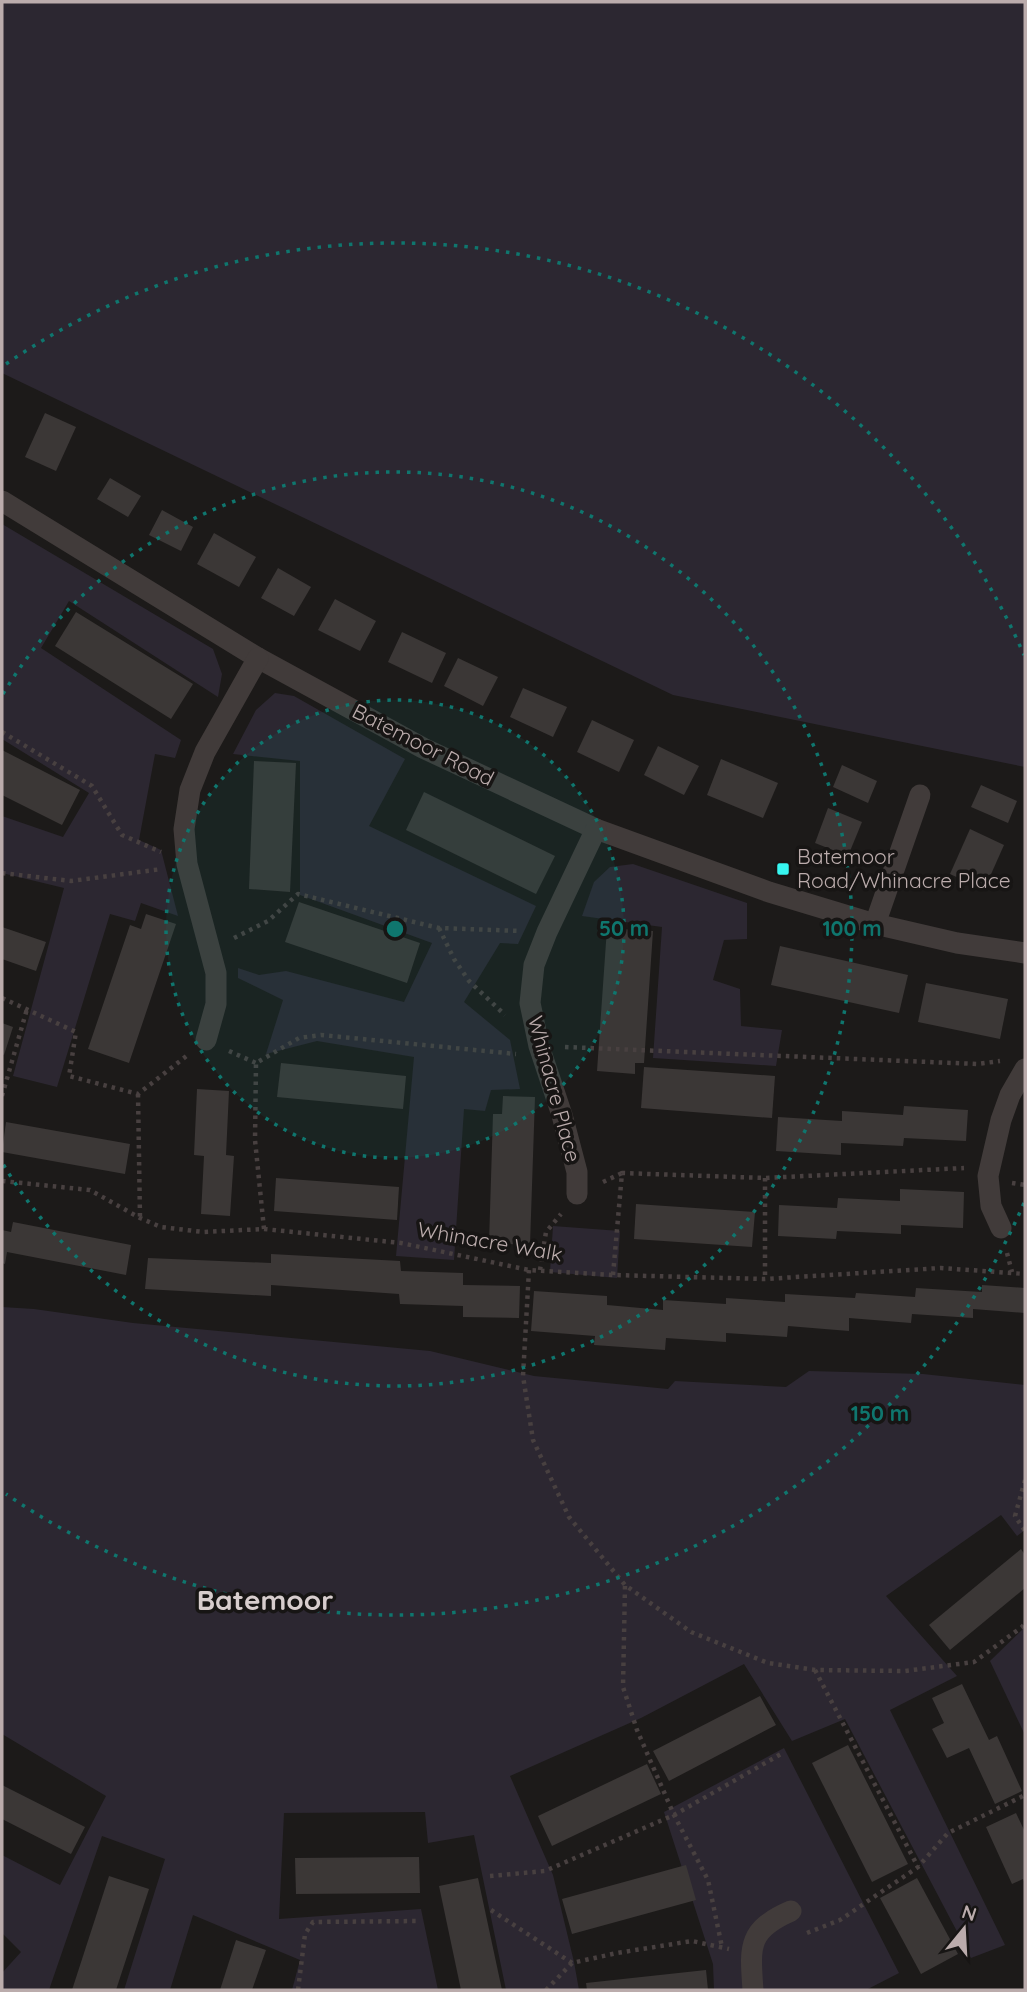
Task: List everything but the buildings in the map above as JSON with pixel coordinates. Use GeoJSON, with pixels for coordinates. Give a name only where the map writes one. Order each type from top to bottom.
{"type":"FeatureCollection","features":[{"type":"Feature","properties":{"kind":"street","name":"Batemoor Road"},"geometry":{"type":"LineString","coordinates":[[2,501],[258,658],[423,748],[596,830],[769,892],[875,924],[957,943],[1025,953]]}},
{"type":"Feature","properties":{"kind":"street"},"geometry":{"type":"LineString","coordinates":[[206,1040],[216,1004],[216,973],[187,864],[184,829],[190,790],[205,752],[258,658]]}},
{"type":"Feature","properties":{"kind":"street"},"geometry":{"type":"LineString","coordinates":[[875,924],[920,795]]}},
{"type":"Feature","properties":{"kind":"street","name":"Whinacre Place"},"geometry":{"type":"LineString","coordinates":[[577,1194],[577,1172],[539,1046],[530,1003],[534,965],[596,830]]}},
{"type":"Feature","properties":{"kind":"street"},"geometry":{"type":"LineString","coordinates":[[1001,1227],[991,1206],[988,1176],[1001,1120],[1010,1095],[1025,1069]]}},
{"type":"Feature","properties":{"kind":"street"},"geometry":{"type":"LineString","coordinates":[[753,1990],[750,1954],[756,1936],[774,1919],[791,1911]]}},
{"type":"Feature","properties":{"kind":"path"},"geometry":{"type":"LineString","coordinates":[[2,732],[92,786],[122,835],[187,864]]}},
{"type":"Feature","properties":{"kind":"path"},"geometry":{"type":"LineString","coordinates":[[2,873],[71,881],[187,864]]}},
{"type":"Feature","properties":{"kind":"path"},"geometry":{"type":"LineString","coordinates":[[208,944],[238,937],[268,921],[298,894],[439,928],[547,932]]}},
{"type":"Feature","properties":{"kind":"path"},"geometry":{"type":"LineString","coordinates":[[439,928],[454,959],[469,981],[539,1046]]}},
{"type":"Feature","properties":{"kind":"path"},"geometry":{"type":"LineString","coordinates":[[2,998],[76,1032],[69,1076],[138,1094]]}},
{"type":"Feature","properties":{"kind":"path"},"geometry":{"type":"LineString","coordinates":[[2,1096],[27,1009]]}},
{"type":"Feature","properties":{"kind":"path"},"geometry":{"type":"LineString","coordinates":[[138,1094],[206,1040]]}},
{"type":"Feature","properties":{"kind":"path"},"geometry":{"type":"LineString","coordinates":[[138,1094],[140,1218]]}},
{"type":"Feature","properties":{"kind":"path"},"geometry":{"type":"LineString","coordinates":[[613,1275],[622,1174],[765,1178],[970,1168],[988,1176],[1025,1185]]}},
{"type":"Feature","properties":{"kind":"path"},"geometry":{"type":"LineString","coordinates":[[765,1178],[765,1279]]}},
{"type":"Feature","properties":{"kind":"path","name":"Whinacre Walk"},"geometry":{"type":"LineString","coordinates":[[2,1181],[90,1190],[161,1227],[203,1232],[264,1229],[401,1243],[530,1270],[765,1279],[942,1268],[1025,1274]]}},
{"type":"Feature","properties":{"kind":"path"},"geometry":{"type":"LineString","coordinates":[[530,1270],[523,1376],[533,1440],[569,1517],[625,1585],[691,1632],[768,1663],[815,1670],[905,1671],[974,1662],[1025,1623]]}},
{"type":"Feature","properties":{"kind":"path"},"geometry":{"type":"LineString","coordinates":[[1025,1480],[1015,1516],[1025,1531]]}},
{"type":"Feature","properties":{"kind":"path"},"geometry":{"type":"LineString","coordinates":[[625,1585],[623,1687],[637,1730],[674,1815],[708,1880],[722,1947]]}},
{"type":"Feature","properties":{"kind":"path"},"geometry":{"type":"LineString","coordinates":[[815,1670],[918,1867]]}},
{"type":"Feature","properties":{"kind":"path"},"geometry":{"type":"LineString","coordinates":[[490,1876],[545,1871],[674,1815],[781,1754]]}},
{"type":"Feature","properties":{"kind":"path"},"geometry":{"type":"LineString","coordinates":[[802,1935],[840,1920],[918,1867],[948,1833],[1025,1795]]}},
{"type":"Feature","properties":{"kind":"path"},"geometry":{"type":"LineString","coordinates":[[491,1910],[572,1963]]}},
{"type":"Feature","properties":{"kind":"path"},"geometry":{"type":"LineString","coordinates":[[298,1990],[305,1934],[313,1923],[420,1921]]}},
{"type":"Feature","properties":{"kind":"path"},"geometry":{"type":"LineString","coordinates":[[546,1990],[572,1963],[617,1953],[692,1941],[750,1954]]}},
{"type":"Feature","properties":{"kind":"shaded area"},"geometry":{"type":"Polygon","coordinates":[[[2,2],[1025,2],[1025,767],[673,695],[2,373],[2,2]]]}},
{"type":"Feature","properties":{"kind":"shaded area"},"geometry":{"type":"Polygon","coordinates":[[[2,524],[213,649],[222,674],[218,697],[69,601],[41,648],[181,740],[175,758],[155,754],[139,840],[161,850],[178,916],[141,903],[135,921],[110,914],[57,1087],[13,1076],[64,888],[2,873],[2,816],[63,837],[89,793],[2,739],[2,524]]]}},
{"type":"Feature","properties":{"kind":"shaded area"},"geometry":{"type":"Polygon","coordinates":[[[275,693],[294,696],[405,759],[369,826],[536,906],[518,944],[500,943],[464,1002],[510,1040],[520,1089],[491,1090],[485,1111],[464,1109],[454,1260],[396,1256],[414,1057],[317,1041],[266,1054],[283,1000],[238,978],[238,968],[259,975],[286,971],[404,1002],[432,943],[300,895],[300,761],[233,754],[256,710],[275,693]]]}},
{"type":"Feature","properties":{"kind":"shaded area"},"geometry":{"type":"Polygon","coordinates":[[[633,864],[747,903],[747,939],[724,940],[713,980],[740,989],[741,1026],[782,1030],[776,1066],[653,1058],[662,927],[582,916],[594,882],[610,867],[633,864]]]}},
{"type":"Feature","properties":{"kind":"shaded area"},"geometry":{"type":"Polygon","coordinates":[[[553,1226],[620,1231],[617,1278],[550,1272],[553,1226]]]}},
{"type":"Feature","properties":{"kind":"shaded area"},"geometry":{"type":"Polygon","coordinates":[[[2,1307],[133,1323],[430,1351],[534,1376],[668,1389],[675,1381],[786,1387],[809,1371],[923,1374],[1025,1385],[1025,1530],[1017,1536],[1001,1515],[886,1596],[957,1676],[890,1710],[1005,1945],[971,1958],[845,1719],[792,1741],[744,1664],[641,1718],[510,1776],[553,1875],[579,1990],[506,1990],[474,1835],[428,1843],[425,1812],[284,1813],[279,1919],[421,1909],[438,1990],[292,1990],[300,1960],[193,1915],[170,1990],[124,1990],[165,1859],[102,1836],[49,1990],[2,1990],[2,1973],[21,1952],[2,1933],[2,1855],[60,1885],[106,1796],[2,1734],[2,1307]]]}},
{"type":"Feature","properties":{"kind":"shaded area"},"geometry":{"type":"Polygon","coordinates":[[[1025,1627],[1025,1735],[990,1661],[1025,1627]]]}},
{"type":"Feature","properties":{"kind":"shaded area"},"geometry":{"type":"Polygon","coordinates":[[[784,1748],[899,1973],[866,1990],[714,1990],[713,1964],[664,1812],[784,1748]]]}},
{"type":"Feature","properties":{"kind":"place","name":"Batemoor Road/Whinacre Place"},"geometry":{"type":"Point","coordinates":[783,869]}},
{"type":"Feature","properties":{"kind":"district","name":"Batemoor"},"geometry":{"type":"Point","coordinates":[265,1600]}}]}
